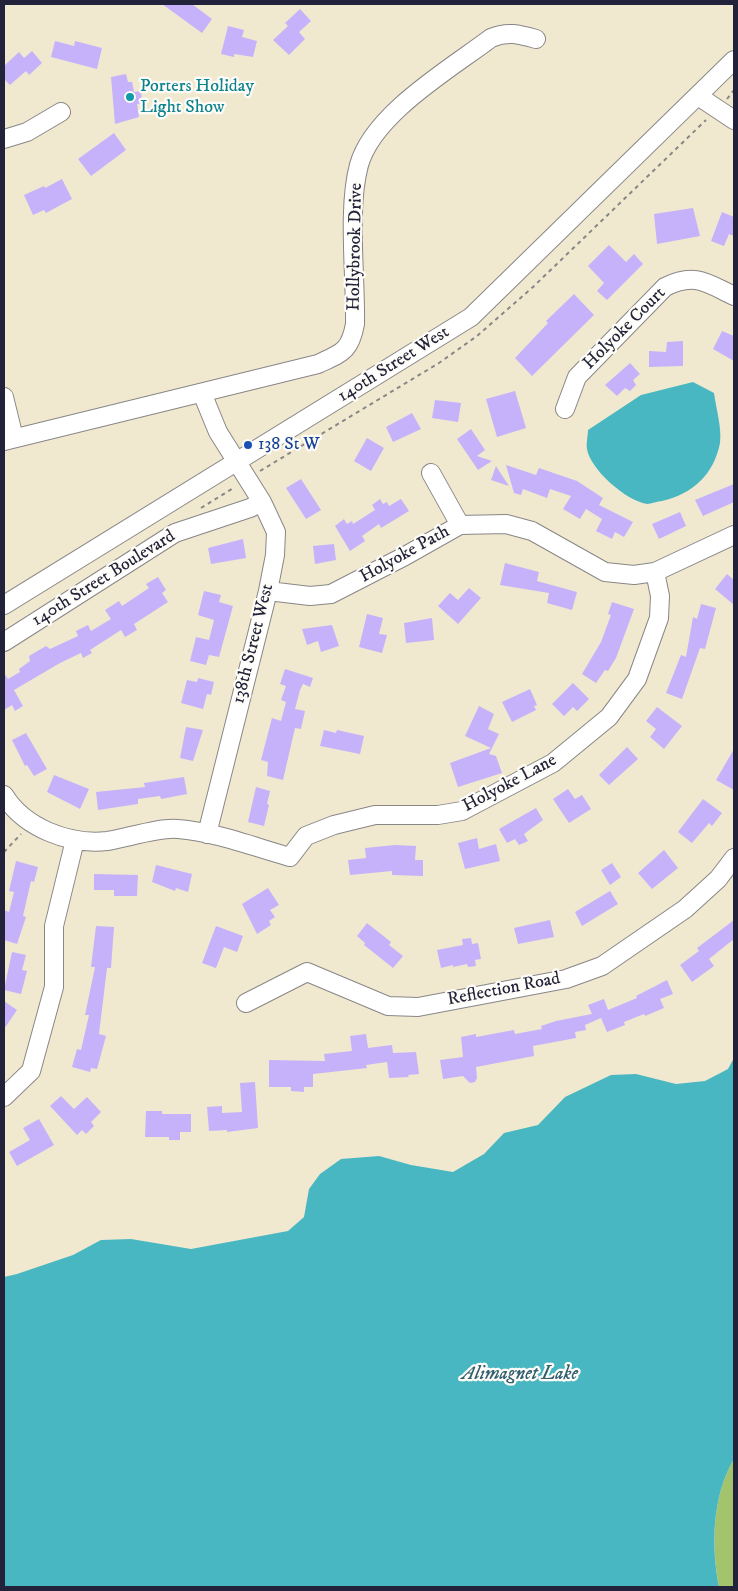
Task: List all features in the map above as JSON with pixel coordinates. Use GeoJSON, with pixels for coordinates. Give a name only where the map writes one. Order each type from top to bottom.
{"type":"FeatureCollection","features":[{"type":"Feature","properties":{"kind":"street","name":"Hollybrook Drive"},"geometry":{"type":"LineString","coordinates":[[202,392],[318,364],[342,353],[352,343],[355,324],[355,191],[359,164],[368,142],[383,122],[400,106],[491,38],[502,33],[512,33],[536,39]]}},
{"type":"Feature","properties":{"kind":"street","name":"140th Street West"},"geometry":{"type":"LineString","coordinates":[[4,605],[471,317],[734,60]]}},
{"type":"Feature","properties":{"kind":"street"},"geometry":{"type":"LineString","coordinates":[[698,96],[734,120]]}},
{"type":"Feature","properties":{"kind":"street"},"geometry":{"type":"LineString","coordinates":[[4,140],[27,132],[61,112]]}},
{"type":"Feature","properties":{"kind":"street","name":"Holyoke Court"},"geometry":{"type":"LineString","coordinates":[[565,409],[577,376],[666,287],[681,279],[700,280],[734,296]]}},
{"type":"Feature","properties":{"kind":"street"},"geometry":{"type":"LineString","coordinates":[[4,397],[9,440],[202,392]]}},
{"type":"Feature","properties":{"kind":"street","name":"138th Street West"},"geometry":{"type":"LineString","coordinates":[[202,392],[218,432],[262,502],[276,532],[275,555],[268,590],[207,834]]}},
{"type":"Feature","properties":{"kind":"street"},"geometry":{"type":"LineString","coordinates":[[430,474],[460,525]]}},
{"type":"Feature","properties":{"kind":"street","name":"140th Street Boulevard"},"geometry":{"type":"LineString","coordinates":[[4,642],[175,533],[250,508],[262,502]]}},
{"type":"Feature","properties":{"kind":"street","name":"Holyoke Path"},"geometry":{"type":"LineString","coordinates":[[268,590],[310,596],[331,594],[460,525],[478,523],[506,524],[532,531],[605,572],[634,575],[655,572],[734,535]]}},
{"type":"Feature","properties":{"kind":"street","name":"Holyoke Lane"},"geometry":{"type":"LineString","coordinates":[[4,794],[9,803],[37,827],[75,840],[105,841],[177,828],[207,834],[290,858],[306,836],[334,825],[374,815],[438,815],[462,811],[553,763],[609,717],[637,679],[659,618],[660,596],[655,572]]}},
{"type":"Feature","properties":{"kind":"street"},"geometry":{"type":"LineString","coordinates":[[4,1097],[32,1071],[54,987],[54,926],[75,840]]}},
{"type":"Feature","properties":{"kind":"street","name":"Reflection Road"},"geometry":{"type":"LineString","coordinates":[[246,1003],[307,972],[388,1006],[418,1007],[566,979],[602,966],[684,909],[718,879],[734,858]]}},
{"type":"Feature","properties":{"kind":"path"},"geometry":{"type":"LineString","coordinates":[[4,852],[32,823]]}},
{"type":"Feature","properties":{"kind":"green space"},"geometry":{"type":"Polygon","coordinates":[[[734,1459],[734,1587],[719,1587],[715,1555],[715,1522],[721,1489],[734,1459]]]}},
{"type":"Feature","properties":{"kind":"water"},"geometry":{"type":"Polygon","coordinates":[[[693,382],[714,393],[720,425],[720,443],[713,464],[692,488],[673,498],[647,504],[629,497],[610,483],[595,466],[587,449],[588,430],[641,395],[693,382]]]}},
{"type":"Feature","properties":{"kind":"water","name":"Alimagnet Lake"},"geometry":{"type":"Polygon","coordinates":[[[734,1058],[734,1459],[721,1489],[715,1522],[715,1555],[719,1587],[4,1587],[4,1277],[73,1255],[101,1240],[131,1239],[191,1249],[288,1231],[304,1217],[309,1189],[320,1174],[341,1159],[379,1156],[411,1165],[453,1172],[484,1154],[504,1133],[538,1125],[565,1097],[611,1075],[636,1074],[676,1084],[705,1081],[728,1069],[734,1058]]]}},
{"type":"Feature","properties":{"kind":"building"},"geometry":{"type":"Polygon","coordinates":[[[162,4],[192,4],[212,19],[202,33],[162,4]]]}},
{"type":"Feature","properties":{"kind":"building"},"geometry":{"type":"Polygon","coordinates":[[[300,9],[311,21],[299,32],[305,39],[289,55],[273,40],[288,26],[285,23],[300,9]]]}},
{"type":"Feature","properties":{"kind":"building"},"geometry":{"type":"Polygon","coordinates":[[[228,26],[244,30],[242,37],[257,41],[253,57],[234,54],[234,57],[221,54],[228,26]]]}},
{"type":"Feature","properties":{"kind":"building"},"geometry":{"type":"Polygon","coordinates":[[[55,41],[74,46],[75,41],[102,48],[97,69],[51,57],[55,41]]]}},
{"type":"Feature","properties":{"kind":"building"},"geometry":{"type":"Polygon","coordinates":[[[32,51],[42,63],[29,75],[26,71],[10,85],[4,79],[4,66],[19,52],[24,58],[32,51]]]}},
{"type":"Feature","properties":{"kind":"building","name":"Porters Holiday Light Show"},"geometry":{"type":"Polygon","coordinates":[[[126,74],[128,82],[132,82],[134,92],[141,91],[142,103],[137,104],[139,117],[115,124],[111,77],[126,74]]]}},
{"type":"Feature","properties":{"kind":"building"},"geometry":{"type":"Polygon","coordinates":[[[114,133],[126,150],[91,176],[78,159],[114,133]]]}},
{"type":"Feature","properties":{"kind":"building"},"geometry":{"type":"Polygon","coordinates":[[[62,179],[72,199],[46,213],[44,210],[33,215],[24,195],[44,186],[45,188],[62,179]]]}},
{"type":"Feature","properties":{"kind":"building"},"geometry":{"type":"Polygon","coordinates":[[[693,208],[700,236],[657,244],[654,214],[693,208]]]}},
{"type":"Feature","properties":{"kind":"building"},"geometry":{"type":"Polygon","coordinates":[[[722,212],[734,217],[734,236],[729,234],[724,246],[711,241],[722,212]]]}},
{"type":"Feature","properties":{"kind":"building"},"geometry":{"type":"Polygon","coordinates":[[[609,245],[626,262],[634,254],[643,264],[607,300],[597,291],[604,283],[588,266],[609,245]]]}},
{"type":"Feature","properties":{"kind":"building"},"geometry":{"type":"Polygon","coordinates":[[[574,294],[594,315],[532,376],[515,358],[548,323],[546,321],[574,294]]]}},
{"type":"Feature","properties":{"kind":"building"},"geometry":{"type":"Polygon","coordinates":[[[722,331],[734,336],[734,361],[713,349],[722,331]]]}},
{"type":"Feature","properties":{"kind":"building"},"geometry":{"type":"Polygon","coordinates":[[[683,341],[683,366],[649,367],[649,351],[666,352],[667,342],[683,341]]]}},
{"type":"Feature","properties":{"kind":"building"},"geometry":{"type":"Polygon","coordinates":[[[630,363],[640,374],[633,380],[636,385],[630,391],[625,388],[617,396],[605,385],[630,363]]]}},
{"type":"Feature","properties":{"kind":"building"},"geometry":{"type":"Polygon","coordinates":[[[515,391],[526,428],[497,437],[486,399],[515,391]]]}},
{"type":"Feature","properties":{"kind":"building"},"geometry":{"type":"Polygon","coordinates":[[[435,400],[461,403],[458,422],[432,418],[435,400]]]}},
{"type":"Feature","properties":{"kind":"building"},"geometry":{"type":"Polygon","coordinates":[[[412,413],[421,429],[393,442],[386,427],[412,413]]]}},
{"type":"Feature","properties":{"kind":"building"},"geometry":{"type":"Polygon","coordinates":[[[471,429],[485,450],[477,456],[492,461],[478,470],[457,439],[471,429]]]}},
{"type":"Feature","properties":{"kind":"building"},"geometry":{"type":"Polygon","coordinates":[[[367,438],[384,448],[371,471],[354,461],[367,438]]]}},
{"type":"Feature","properties":{"kind":"building"},"geometry":{"type":"Polygon","coordinates":[[[506,465],[536,475],[539,468],[577,481],[603,498],[599,505],[633,522],[624,537],[615,532],[612,539],[596,531],[602,519],[586,509],[580,519],[563,509],[571,496],[550,489],[547,498],[523,489],[521,495],[514,493],[506,465]]]}},
{"type":"Feature","properties":{"kind":"building"},"geometry":{"type":"Polygon","coordinates":[[[496,466],[509,486],[491,480],[496,466]]]}},
{"type":"Feature","properties":{"kind":"building"},"geometry":{"type":"Polygon","coordinates":[[[301,479],[321,510],[306,519],[286,488],[301,479]]]}},
{"type":"Feature","properties":{"kind":"building"},"geometry":{"type":"Polygon","coordinates":[[[734,484],[734,502],[703,516],[695,500],[734,484]]]}},
{"type":"Feature","properties":{"kind":"building"},"geometry":{"type":"Polygon","coordinates":[[[380,499],[383,504],[387,502],[389,506],[401,499],[409,511],[381,528],[379,524],[362,536],[365,541],[350,551],[335,526],[344,519],[347,524],[352,521],[353,524],[375,510],[372,505],[380,499]]]}},
{"type":"Feature","properties":{"kind":"building"},"geometry":{"type":"Polygon","coordinates":[[[680,512],[686,526],[659,539],[652,524],[680,512]]]}},
{"type":"Feature","properties":{"kind":"building"},"geometry":{"type":"Polygon","coordinates":[[[243,539],[246,558],[211,564],[208,548],[243,539]]]}},
{"type":"Feature","properties":{"kind":"building"},"geometry":{"type":"Polygon","coordinates":[[[334,544],[336,560],[315,564],[313,546],[334,544]]]}},
{"type":"Feature","properties":{"kind":"building"},"geometry":{"type":"Polygon","coordinates":[[[505,563],[539,572],[537,581],[577,592],[572,610],[547,603],[549,593],[500,585],[505,563]]]}},
{"type":"Feature","properties":{"kind":"building"},"geometry":{"type":"Polygon","coordinates":[[[727,574],[734,580],[734,605],[715,589],[727,574]]]}},
{"type":"Feature","properties":{"kind":"building"},"geometry":{"type":"Polygon","coordinates":[[[158,577],[166,590],[162,593],[168,602],[134,624],[137,630],[125,637],[121,630],[90,650],[92,653],[83,658],[81,653],[14,690],[23,706],[15,711],[12,705],[4,710],[4,673],[8,679],[20,672],[19,669],[30,661],[29,656],[46,646],[50,649],[78,636],[76,631],[88,625],[91,631],[111,619],[105,610],[119,601],[122,606],[149,588],[146,584],[158,577]]]}},
{"type":"Feature","properties":{"kind":"building"},"geometry":{"type":"Polygon","coordinates":[[[469,588],[481,598],[458,624],[438,606],[450,593],[458,600],[469,588]]]}},
{"type":"Feature","properties":{"kind":"building"},"geometry":{"type":"Polygon","coordinates":[[[204,591],[221,595],[219,602],[233,606],[219,657],[209,655],[206,665],[190,661],[196,637],[209,640],[214,620],[198,615],[204,591]]]}},
{"type":"Feature","properties":{"kind":"building"},"geometry":{"type":"Polygon","coordinates":[[[612,602],[634,609],[616,658],[608,671],[605,670],[596,683],[582,674],[601,642],[611,615],[608,614],[612,602]]]}},
{"type":"Feature","properties":{"kind":"building"},"geometry":{"type":"Polygon","coordinates":[[[701,604],[716,608],[705,649],[700,648],[682,699],[666,693],[681,655],[686,657],[693,617],[697,619],[701,604]]]}},
{"type":"Feature","properties":{"kind":"building"},"geometry":{"type":"Polygon","coordinates":[[[367,614],[383,618],[379,634],[387,635],[382,653],[359,647],[367,614]]]}},
{"type":"Feature","properties":{"kind":"building"},"geometry":{"type":"Polygon","coordinates":[[[432,618],[434,640],[406,643],[404,623],[432,618]]]}},
{"type":"Feature","properties":{"kind":"building"},"geometry":{"type":"Polygon","coordinates":[[[332,625],[339,646],[321,652],[318,641],[307,645],[302,629],[332,625]]]}},
{"type":"Feature","properties":{"kind":"building"},"geometry":{"type":"Polygon","coordinates":[[[285,669],[313,678],[310,687],[303,684],[300,690],[295,709],[305,711],[301,729],[295,728],[283,780],[267,776],[268,762],[261,760],[272,718],[281,721],[286,702],[281,700],[286,686],[280,684],[285,669]]]}},
{"type":"Feature","properties":{"kind":"building"},"geometry":{"type":"Polygon","coordinates":[[[198,678],[214,682],[211,695],[207,694],[203,709],[181,703],[187,680],[197,682],[198,678]]]}},
{"type":"Feature","properties":{"kind":"building"},"geometry":{"type":"Polygon","coordinates":[[[573,683],[589,699],[577,711],[573,707],[564,716],[552,704],[573,683]]]}},
{"type":"Feature","properties":{"kind":"building"},"geometry":{"type":"Polygon","coordinates":[[[530,689],[537,705],[534,706],[536,710],[512,722],[502,702],[530,689]]]}},
{"type":"Feature","properties":{"kind":"building"},"geometry":{"type":"Polygon","coordinates":[[[479,706],[494,714],[488,729],[499,734],[489,754],[496,756],[502,773],[458,787],[450,763],[491,748],[465,736],[479,706]]]}},
{"type":"Feature","properties":{"kind":"building"},"geometry":{"type":"Polygon","coordinates":[[[657,707],[682,726],[664,749],[650,737],[656,729],[646,721],[657,707]]]}},
{"type":"Feature","properties":{"kind":"building"},"geometry":{"type":"Polygon","coordinates":[[[186,727],[203,730],[193,761],[180,758],[186,727]]]}},
{"type":"Feature","properties":{"kind":"building"},"geometry":{"type":"Polygon","coordinates":[[[324,730],[336,733],[337,730],[364,736],[360,754],[320,746],[324,730]]]}},
{"type":"Feature","properties":{"kind":"building"},"geometry":{"type":"Polygon","coordinates":[[[26,733],[47,769],[34,776],[27,765],[25,766],[12,740],[26,733]]]}},
{"type":"Feature","properties":{"kind":"building"},"geometry":{"type":"Polygon","coordinates":[[[627,747],[638,759],[609,785],[599,775],[627,747]]]}},
{"type":"Feature","properties":{"kind":"building"},"geometry":{"type":"Polygon","coordinates":[[[734,749],[734,790],[716,780],[734,749]]]}},
{"type":"Feature","properties":{"kind":"building"},"geometry":{"type":"Polygon","coordinates":[[[54,775],[89,789],[80,809],[47,792],[54,775]]]}},
{"type":"Feature","properties":{"kind":"building"},"geometry":{"type":"Polygon","coordinates":[[[184,777],[187,794],[161,799],[160,796],[138,799],[138,804],[98,810],[96,792],[145,787],[144,783],[184,777]]]}},
{"type":"Feature","properties":{"kind":"building"},"geometry":{"type":"Polygon","coordinates":[[[256,787],[270,791],[264,826],[248,822],[256,787]]]}},
{"type":"Feature","properties":{"kind":"building"},"geometry":{"type":"Polygon","coordinates":[[[568,789],[575,799],[582,795],[591,809],[569,823],[553,799],[568,789]]]}},
{"type":"Feature","properties":{"kind":"building"},"geometry":{"type":"Polygon","coordinates":[[[703,799],[722,813],[712,826],[709,823],[692,843],[678,832],[703,799]]]}},
{"type":"Feature","properties":{"kind":"building"},"geometry":{"type":"Polygon","coordinates":[[[536,808],[543,820],[524,834],[528,841],[519,845],[515,839],[507,843],[499,829],[536,808]]]}},
{"type":"Feature","properties":{"kind":"building"},"geometry":{"type":"Polygon","coordinates":[[[477,838],[479,849],[496,844],[500,861],[465,869],[458,843],[477,838]]]}},
{"type":"Feature","properties":{"kind":"building"},"geometry":{"type":"Polygon","coordinates":[[[395,845],[416,846],[415,860],[423,860],[423,876],[392,875],[392,871],[350,875],[348,860],[366,858],[365,848],[395,845]]]}},
{"type":"Feature","properties":{"kind":"building"},"geometry":{"type":"Polygon","coordinates":[[[664,850],[678,868],[652,889],[638,873],[664,850]]]}},
{"type":"Feature","properties":{"kind":"building"},"geometry":{"type":"Polygon","coordinates":[[[16,861],[38,867],[34,882],[31,881],[23,916],[26,917],[17,944],[4,940],[4,910],[9,912],[14,892],[9,891],[16,861]]]}},
{"type":"Feature","properties":{"kind":"building"},"geometry":{"type":"Polygon","coordinates":[[[612,863],[621,877],[610,885],[601,870],[612,863]]]}},
{"type":"Feature","properties":{"kind":"building"},"geometry":{"type":"Polygon","coordinates":[[[156,865],[192,874],[188,892],[176,888],[175,891],[152,882],[156,865]]]}},
{"type":"Feature","properties":{"kind":"building"},"geometry":{"type":"Polygon","coordinates":[[[94,874],[138,875],[137,896],[114,896],[114,890],[94,890],[94,874]]]}},
{"type":"Feature","properties":{"kind":"building"},"geometry":{"type":"Polygon","coordinates":[[[268,888],[279,905],[270,910],[275,917],[269,921],[271,925],[257,934],[242,904],[268,888]]]}},
{"type":"Feature","properties":{"kind":"building"},"geometry":{"type":"Polygon","coordinates":[[[610,891],[618,904],[582,926],[575,912],[610,891]]]}},
{"type":"Feature","properties":{"kind":"building"},"geometry":{"type":"Polygon","coordinates":[[[550,920],[554,937],[518,944],[514,928],[550,920]]]}},
{"type":"Feature","properties":{"kind":"building"},"geometry":{"type":"Polygon","coordinates":[[[734,920],[734,939],[709,959],[714,966],[692,982],[680,965],[699,951],[697,948],[734,920]]]}},
{"type":"Feature","properties":{"kind":"building"},"geometry":{"type":"Polygon","coordinates":[[[367,923],[391,942],[389,945],[403,956],[393,968],[364,945],[365,943],[357,936],[367,923]]]}},
{"type":"Feature","properties":{"kind":"building"},"geometry":{"type":"Polygon","coordinates":[[[96,926],[114,927],[111,968],[107,968],[99,1034],[106,1036],[97,1069],[91,1068],[90,1072],[72,1067],[77,1049],[81,1050],[89,1015],[85,1015],[95,967],[91,967],[96,926]]]}},
{"type":"Feature","properties":{"kind":"building"},"geometry":{"type":"Polygon","coordinates":[[[216,926],[243,936],[237,952],[224,947],[216,968],[202,963],[216,926]]]}},
{"type":"Feature","properties":{"kind":"building"},"geometry":{"type":"Polygon","coordinates":[[[471,938],[472,944],[478,943],[481,959],[475,960],[476,966],[468,967],[467,964],[441,968],[437,950],[463,945],[462,939],[471,938]]]}},
{"type":"Feature","properties":{"kind":"building"},"geometry":{"type":"Polygon","coordinates":[[[12,952],[26,955],[22,970],[27,971],[21,994],[4,990],[12,952]]]}},
{"type":"Feature","properties":{"kind":"building"},"geometry":{"type":"Polygon","coordinates":[[[667,980],[673,994],[660,999],[664,1008],[624,1022],[625,1025],[607,1032],[601,1018],[585,1025],[586,1030],[575,1032],[576,1038],[533,1046],[534,1056],[476,1067],[477,1078],[475,1082],[470,1083],[463,1076],[443,1079],[440,1060],[463,1057],[461,1037],[476,1034],[476,1037],[514,1030],[515,1034],[542,1029],[541,1026],[556,1021],[592,1014],[588,1005],[604,999],[608,1010],[637,998],[636,996],[667,980]]]}},
{"type":"Feature","properties":{"kind":"building"},"geometry":{"type":"Polygon","coordinates":[[[4,1001],[17,1010],[4,1029],[4,1001]]]}},
{"type":"Feature","properties":{"kind":"building"},"geometry":{"type":"Polygon","coordinates":[[[366,1034],[368,1048],[392,1045],[393,1053],[416,1052],[419,1074],[408,1075],[409,1077],[389,1078],[387,1062],[366,1065],[367,1068],[313,1074],[313,1087],[304,1087],[304,1092],[291,1091],[291,1087],[269,1087],[269,1060],[325,1061],[324,1054],[352,1051],[350,1036],[366,1034]]]}},
{"type":"Feature","properties":{"kind":"building"},"geometry":{"type":"Polygon","coordinates":[[[255,1082],[258,1128],[227,1132],[227,1130],[209,1131],[207,1107],[222,1106],[222,1113],[242,1112],[240,1083],[255,1082]]]}},
{"type":"Feature","properties":{"kind":"building"},"geometry":{"type":"Polygon","coordinates":[[[61,1096],[74,1109],[87,1097],[101,1112],[91,1122],[94,1126],[86,1134],[82,1130],[77,1135],[50,1106],[61,1096]]]}},
{"type":"Feature","properties":{"kind":"building"},"geometry":{"type":"Polygon","coordinates":[[[146,1111],[162,1111],[162,1114],[191,1114],[191,1132],[180,1132],[180,1140],[169,1140],[169,1137],[145,1137],[146,1111]]]}},
{"type":"Feature","properties":{"kind":"building"},"geometry":{"type":"Polygon","coordinates":[[[39,1119],[54,1145],[17,1166],[9,1152],[30,1140],[23,1128],[39,1119]]]}},
{"type":"Feature","properties":{"kind":"place","name":"Porters Holiday Light Show"},"geometry":{"type":"Point","coordinates":[130,97]}},
{"type":"Feature","properties":{"kind":"place","name":"138 St W"},"geometry":{"type":"Point","coordinates":[248,445]}}]}
